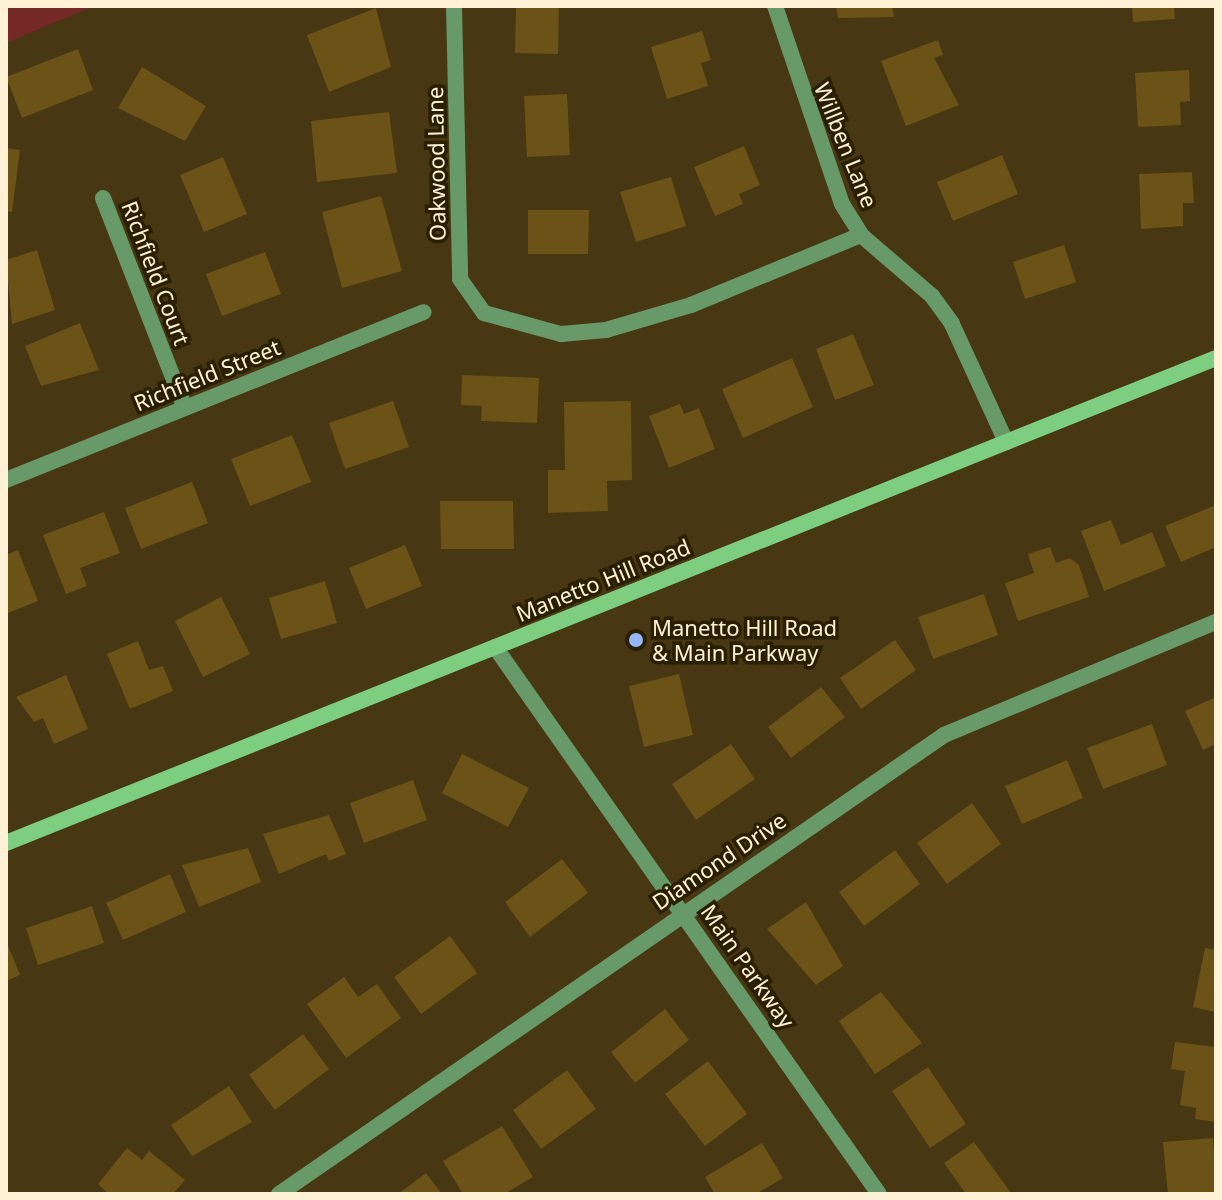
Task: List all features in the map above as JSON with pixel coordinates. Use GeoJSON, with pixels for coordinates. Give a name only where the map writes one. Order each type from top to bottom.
{"type":"FeatureCollection","features":[{"type":"Feature","properties":{"kind":"main road","name":"Manetto Hill Road"},"geometry":{"type":"LineString","coordinates":[[6,843],[1216,358]]}},
{"type":"Feature","properties":{"kind":"street","name":"Oakwood Lane"},"geometry":{"type":"LineString","coordinates":[[454,6],[460,279],[484,313],[561,334],[606,330],[691,305],[861,235]]}},
{"type":"Feature","properties":{"kind":"street","name":"Willben Lane"},"geometry":{"type":"LineString","coordinates":[[775,6],[842,204],[861,235],[932,296],[1006,442]]}},
{"type":"Feature","properties":{"kind":"street","name":"Richfield Court"},"geometry":{"type":"LineString","coordinates":[[103,198],[185,408]]}},
{"type":"Feature","properties":{"kind":"street","name":"Richfield Street"},"geometry":{"type":"LineString","coordinates":[[6,480],[424,312]]}},
{"type":"Feature","properties":{"kind":"street","name":"Diamond Drive"},"geometry":{"type":"LineString","coordinates":[[279,1194],[683,912],[944,735],[1216,622]]}},
{"type":"Feature","properties":{"kind":"street","name":"Main Parkway"},"geometry":{"type":"LineString","coordinates":[[495,647],[683,912],[875,1193]]}},
{"type":"Feature","properties":{"kind":"shaded area"},"geometry":{"type":"Polygon","coordinates":[[[6,6],[94,6],[6,43],[6,6]]]}},
{"type":"Feature","properties":{"kind":"building"},"geometry":{"type":"Polygon","coordinates":[[[516,6],[559,6],[558,54],[515,53],[516,6]]]}},
{"type":"Feature","properties":{"kind":"building"},"geometry":{"type":"Polygon","coordinates":[[[836,6],[892,6],[894,17],[838,18],[836,6]]]}},
{"type":"Feature","properties":{"kind":"building"},"geometry":{"type":"Polygon","coordinates":[[[1132,6],[1174,6],[1175,19],[1133,22],[1132,6]]]}},
{"type":"Feature","properties":{"kind":"building"},"geometry":{"type":"Polygon","coordinates":[[[376,8],[391,67],[329,92],[307,35],[376,8]]]}},
{"type":"Feature","properties":{"kind":"building"},"geometry":{"type":"Polygon","coordinates":[[[702,31],[711,60],[701,63],[708,86],[667,99],[651,47],[702,31]]]}},
{"type":"Feature","properties":{"kind":"building"},"geometry":{"type":"Polygon","coordinates":[[[938,40],[943,55],[934,58],[959,105],[906,126],[881,61],[938,40]]]}},
{"type":"Feature","properties":{"kind":"building"},"geometry":{"type":"Polygon","coordinates":[[[78,49],[93,90],[22,118],[6,77],[78,49]]]}},
{"type":"Feature","properties":{"kind":"building"},"geometry":{"type":"Polygon","coordinates":[[[142,67],[206,106],[185,141],[118,108],[142,67]]]}},
{"type":"Feature","properties":{"kind":"building"},"geometry":{"type":"Polygon","coordinates":[[[1189,70],[1190,101],[1180,102],[1181,125],[1138,127],[1135,73],[1189,70]]]}},
{"type":"Feature","properties":{"kind":"building"},"geometry":{"type":"Polygon","coordinates":[[[567,94],[570,155],[527,157],[524,96],[567,94]]]}},
{"type":"Feature","properties":{"kind":"building"},"geometry":{"type":"Polygon","coordinates":[[[389,112],[397,173],[317,182],[311,121],[389,112]]]}},
{"type":"Feature","properties":{"kind":"building"},"geometry":{"type":"Polygon","coordinates":[[[744,146],[760,185],[739,194],[743,204],[715,216],[694,167],[744,146]]]}},
{"type":"Feature","properties":{"kind":"building"},"geometry":{"type":"Polygon","coordinates":[[[6,148],[20,150],[12,212],[6,211],[6,148]]]}},
{"type":"Feature","properties":{"kind":"building"},"geometry":{"type":"Polygon","coordinates":[[[1002,155],[1018,194],[953,221],[937,182],[1002,155]]]}},
{"type":"Feature","properties":{"kind":"building"},"geometry":{"type":"Polygon","coordinates":[[[223,157],[247,214],[204,232],[180,175],[223,157]]]}},
{"type":"Feature","properties":{"kind":"building"},"geometry":{"type":"Polygon","coordinates":[[[1192,172],[1194,203],[1183,203],[1183,226],[1141,229],[1139,174],[1192,172]]]}},
{"type":"Feature","properties":{"kind":"building"},"geometry":{"type":"Polygon","coordinates":[[[671,177],[686,226],[636,242],[620,192],[671,177]]]}},
{"type":"Feature","properties":{"kind":"building"},"geometry":{"type":"Polygon","coordinates":[[[381,196],[402,271],[342,288],[322,212],[381,196]]]}},
{"type":"Feature","properties":{"kind":"building"},"geometry":{"type":"Polygon","coordinates":[[[528,210],[589,210],[588,254],[528,254],[528,210]]]}},
{"type":"Feature","properties":{"kind":"building"},"geometry":{"type":"Polygon","coordinates":[[[1064,245],[1076,282],[1025,299],[1013,262],[1064,245]]]}},
{"type":"Feature","properties":{"kind":"building"},"geometry":{"type":"Polygon","coordinates":[[[37,250],[55,310],[12,324],[6,260],[37,250]]]}},
{"type":"Feature","properties":{"kind":"building"},"geometry":{"type":"Polygon","coordinates":[[[265,252],[281,294],[222,316],[206,274],[265,252]]]}},
{"type":"Feature","properties":{"kind":"building"},"geometry":{"type":"Polygon","coordinates":[[[80,323],[99,370],[41,386],[25,346],[80,323]]]}},
{"type":"Feature","properties":{"kind":"building"},"geometry":{"type":"Polygon","coordinates":[[[853,334],[874,385],[835,400],[816,349],[853,334]]]}},
{"type":"Feature","properties":{"kind":"building"},"geometry":{"type":"Polygon","coordinates":[[[792,358],[813,407],[743,438],[722,389],[792,358]]]}},
{"type":"Feature","properties":{"kind":"building"},"geometry":{"type":"Polygon","coordinates":[[[462,375],[539,378],[537,423],[481,421],[482,406],[461,405],[462,375]]]}},
{"type":"Feature","properties":{"kind":"building"},"geometry":{"type":"Polygon","coordinates":[[[393,401],[409,447],[345,469],[329,423],[393,401]]]}},
{"type":"Feature","properties":{"kind":"building"},"geometry":{"type":"Polygon","coordinates":[[[631,401],[632,480],[607,481],[608,511],[548,513],[548,470],[565,470],[564,402],[631,401]]]}},
{"type":"Feature","properties":{"kind":"building"},"geometry":{"type":"Polygon","coordinates":[[[680,404],[684,414],[699,408],[715,449],[669,468],[649,416],[680,404]]]}},
{"type":"Feature","properties":{"kind":"building"},"geometry":{"type":"Polygon","coordinates":[[[292,435],[311,482],[250,506],[231,459],[292,435]]]}},
{"type":"Feature","properties":{"kind":"building"},"geometry":{"type":"Polygon","coordinates":[[[192,482],[208,523],[141,549],[125,508],[192,482]]]}},
{"type":"Feature","properties":{"kind":"building"},"geometry":{"type":"Polygon","coordinates":[[[440,501],[513,501],[514,549],[441,549],[440,501]]]}},
{"type":"Feature","properties":{"kind":"building"},"geometry":{"type":"Polygon","coordinates":[[[1216,505],[1216,547],[1181,562],[1165,526],[1216,505]]]}},
{"type":"Feature","properties":{"kind":"building"},"geometry":{"type":"Polygon","coordinates":[[[104,512],[120,553],[80,568],[87,586],[66,594],[43,535],[104,512]]]}},
{"type":"Feature","properties":{"kind":"building"},"geometry":{"type":"Polygon","coordinates":[[[1111,520],[1121,545],[1152,532],[1166,566],[1104,591],[1081,531],[1111,520]]]}},
{"type":"Feature","properties":{"kind":"building"},"geometry":{"type":"Polygon","coordinates":[[[405,545],[422,586],[366,609],[349,568],[405,545]]]}},
{"type":"Feature","properties":{"kind":"building"},"geometry":{"type":"Polygon","coordinates":[[[1050,547],[1056,563],[1070,558],[1079,565],[1089,597],[1018,621],[1005,583],[1034,573],[1028,554],[1050,547]]]}},
{"type":"Feature","properties":{"kind":"building"},"geometry":{"type":"Polygon","coordinates":[[[18,550],[38,601],[6,614],[6,555],[18,550]]]}},
{"type":"Feature","properties":{"kind":"building"},"geometry":{"type":"Polygon","coordinates":[[[325,581],[337,623],[281,639],[269,598],[325,581]]]}},
{"type":"Feature","properties":{"kind":"building"},"geometry":{"type":"Polygon","coordinates":[[[984,594],[998,635],[933,659],[918,617],[984,594]]]}},
{"type":"Feature","properties":{"kind":"building"},"geometry":{"type":"Polygon","coordinates":[[[221,597],[250,654],[203,677],[175,621],[221,597]]]}},
{"type":"Feature","properties":{"kind":"building"},"geometry":{"type":"Polygon","coordinates":[[[895,640],[916,670],[861,709],[840,678],[895,640]]]}},
{"type":"Feature","properties":{"kind":"building"},"geometry":{"type":"Polygon","coordinates":[[[138,641],[149,670],[163,666],[173,691],[130,709],[107,654],[138,641]]]}},
{"type":"Feature","properties":{"kind":"building"},"geometry":{"type":"Polygon","coordinates":[[[679,674],[693,735],[644,747],[629,686],[679,674]]]}},
{"type":"Feature","properties":{"kind":"building"},"geometry":{"type":"Polygon","coordinates":[[[66,675],[88,729],[54,744],[43,718],[34,722],[16,697],[66,675]]]}},
{"type":"Feature","properties":{"kind":"building"},"geometry":{"type":"Polygon","coordinates":[[[821,687],[845,717],[791,758],[768,727],[821,687]]]}},
{"type":"Feature","properties":{"kind":"building"},"geometry":{"type":"Polygon","coordinates":[[[1216,697],[1216,744],[1203,750],[1185,711],[1216,697]]]}},
{"type":"Feature","properties":{"kind":"building"},"geometry":{"type":"Polygon","coordinates":[[[1152,724],[1167,765],[1103,789],[1087,748],[1152,724]]]}},
{"type":"Feature","properties":{"kind":"building"},"geometry":{"type":"Polygon","coordinates":[[[731,744],[755,779],[696,820],[672,784],[731,744]]]}},
{"type":"Feature","properties":{"kind":"building"},"geometry":{"type":"Polygon","coordinates":[[[462,754],[529,788],[508,827],[442,793],[462,754]]]}},
{"type":"Feature","properties":{"kind":"building"},"geometry":{"type":"Polygon","coordinates":[[[1067,760],[1083,798],[1022,824],[1005,786],[1067,760]]]}},
{"type":"Feature","properties":{"kind":"building"},"geometry":{"type":"Polygon","coordinates":[[[413,780],[427,820],[364,843],[350,803],[413,780]]]}},
{"type":"Feature","properties":{"kind":"building"},"geometry":{"type":"Polygon","coordinates":[[[972,803],[1001,844],[947,884],[917,843],[972,803]]]}},
{"type":"Feature","properties":{"kind":"building"},"geometry":{"type":"Polygon","coordinates":[[[329,815],[346,854],[329,861],[326,854],[279,874],[263,834],[329,815]]]}},
{"type":"Feature","properties":{"kind":"building"},"geometry":{"type":"Polygon","coordinates":[[[248,848],[261,882],[199,907],[182,865],[248,848]]]}},
{"type":"Feature","properties":{"kind":"building"},"geometry":{"type":"Polygon","coordinates":[[[895,850],[920,884],[864,926],[839,892],[895,850]]]}},
{"type":"Feature","properties":{"kind":"building"},"geometry":{"type":"Polygon","coordinates":[[[562,859],[588,893],[530,937],[505,902],[562,859]]]}},
{"type":"Feature","properties":{"kind":"building"},"geometry":{"type":"Polygon","coordinates":[[[170,874],[186,912],[123,940],[106,903],[170,874]]]}},
{"type":"Feature","properties":{"kind":"building"},"geometry":{"type":"Polygon","coordinates":[[[806,902],[843,966],[816,985],[767,929],[806,902]]]}},
{"type":"Feature","properties":{"kind":"building"},"geometry":{"type":"Polygon","coordinates":[[[92,906],[104,943],[38,965],[26,928],[92,906]]]}},
{"type":"Feature","properties":{"kind":"building"},"geometry":{"type":"Polygon","coordinates":[[[450,936],[477,973],[421,1014],[394,977],[450,936]]]}},
{"type":"Feature","properties":{"kind":"building"},"geometry":{"type":"Polygon","coordinates":[[[6,940],[20,975],[6,981],[6,940]]]}},
{"type":"Feature","properties":{"kind":"building"},"geometry":{"type":"Polygon","coordinates":[[[1205,948],[1216,950],[1216,1012],[1193,1007],[1205,948]]]}},
{"type":"Feature","properties":{"kind":"building"},"geometry":{"type":"Polygon","coordinates":[[[344,977],[358,997],[377,984],[401,1018],[346,1058],[307,1004],[344,977]]]}},
{"type":"Feature","properties":{"kind":"building"},"geometry":{"type":"Polygon","coordinates":[[[881,992],[922,1043],[875,1074],[839,1021],[881,992]]]}},
{"type":"Feature","properties":{"kind":"building"},"geometry":{"type":"Polygon","coordinates":[[[665,1009],[689,1040],[635,1083],[611,1052],[665,1009]]]}},
{"type":"Feature","properties":{"kind":"building"},"geometry":{"type":"Polygon","coordinates":[[[303,1034],[329,1069],[275,1110],[249,1075],[303,1034]]]}},
{"type":"Feature","properties":{"kind":"building"},"geometry":{"type":"Polygon","coordinates":[[[1175,1042],[1216,1047],[1216,1122],[1195,1119],[1196,1108],[1180,1105],[1185,1071],[1171,1069],[1175,1042]]]}},
{"type":"Feature","properties":{"kind":"building"},"geometry":{"type":"Polygon","coordinates":[[[708,1061],[747,1114],[705,1146],[665,1094],[708,1061]]]}},
{"type":"Feature","properties":{"kind":"building"},"geometry":{"type":"Polygon","coordinates":[[[928,1067],[966,1124],[930,1148],[892,1091],[928,1067]]]}},
{"type":"Feature","properties":{"kind":"building"},"geometry":{"type":"Polygon","coordinates":[[[567,1070],[596,1109],[541,1149],[513,1110],[567,1070]]]}},
{"type":"Feature","properties":{"kind":"building"},"geometry":{"type":"Polygon","coordinates":[[[229,1086],[252,1122],[192,1156],[171,1125],[229,1086]]]}},
{"type":"Feature","properties":{"kind":"building"},"geometry":{"type":"Polygon","coordinates":[[[502,1126],[533,1177],[504,1194],[463,1194],[443,1161],[502,1126]]]}},
{"type":"Feature","properties":{"kind":"building"},"geometry":{"type":"Polygon","coordinates":[[[1213,1138],[1216,1194],[1168,1194],[1163,1142],[1213,1138]]]}},
{"type":"Feature","properties":{"kind":"building"},"geometry":{"type":"Polygon","coordinates":[[[974,1142],[1012,1194],[966,1194],[944,1163],[974,1142]]]}},
{"type":"Feature","properties":{"kind":"building"},"geometry":{"type":"Polygon","coordinates":[[[762,1143],[783,1178],[756,1194],[715,1194],[705,1177],[762,1143]]]}},
{"type":"Feature","properties":{"kind":"building"},"geometry":{"type":"Polygon","coordinates":[[[127,1148],[142,1160],[149,1151],[185,1180],[173,1194],[109,1194],[98,1184],[127,1148]]]}},
{"type":"Feature","properties":{"kind":"building"},"geometry":{"type":"Polygon","coordinates":[[[426,1173],[442,1194],[398,1194],[426,1173]]]}},
{"type":"Feature","properties":{"kind":"place","name":"Manetto Hill Road & Main Parkway"},"geometry":{"type":"Point","coordinates":[636,640]}}]}
